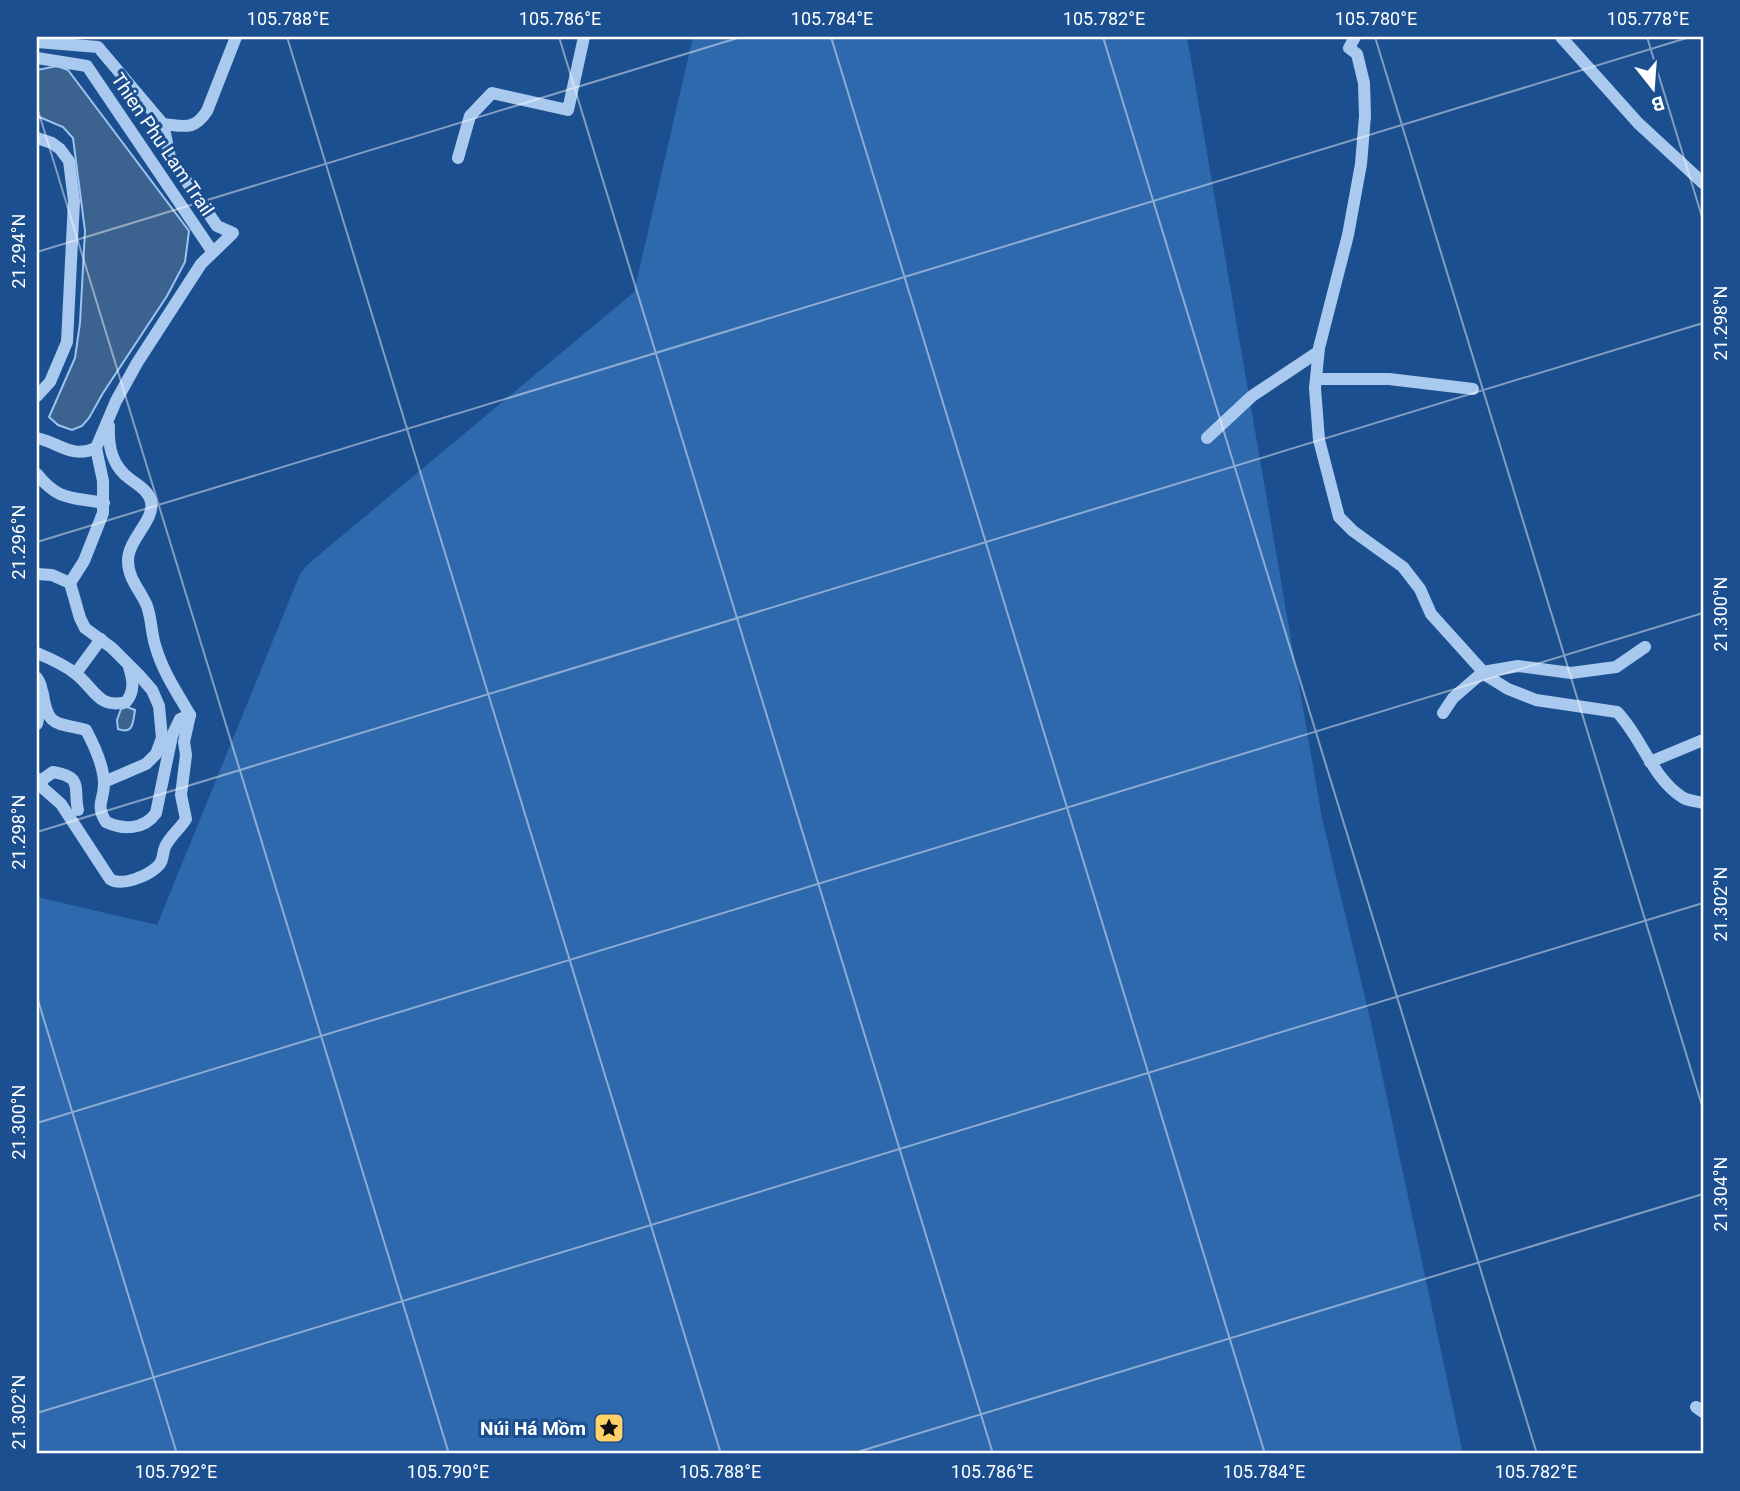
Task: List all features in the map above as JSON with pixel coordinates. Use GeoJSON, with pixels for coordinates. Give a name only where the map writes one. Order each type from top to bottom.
{"type":"FeatureCollection","features":[{"type":"Feature","properties":{"kind":"street"},"geometry":{"type":"LineString","coordinates":[[163,124],[193,125],[200,122],[207,111],[236,37]]}},
{"type":"Feature","properties":{"kind":"street"},"geometry":{"type":"LineString","coordinates":[[458,159],[470,116],[492,93],[568,110],[584,37]]}},
{"type":"Feature","properties":{"kind":"street"},"geometry":{"type":"LineString","coordinates":[[1355,37],[1349,48],[1357,54],[1362,64],[1365,94],[1359,184],[1318,352],[1316,379],[1319,440],[1339,517],[1353,531],[1404,567],[1420,589],[1431,614],[1483,672],[1508,690],[1536,700],[1613,709],[1623,717],[1650,762],[1683,799],[1703,803]]}},
{"type":"Feature","properties":{"kind":"street"},"geometry":{"type":"LineString","coordinates":[[1561,37],[1638,123],[1703,183]]}},
{"type":"Feature","properties":{"kind":"street"},"geometry":{"type":"LineString","coordinates":[[37,42],[99,42],[163,124],[170,157],[217,226],[233,233],[201,264],[124,383],[96,448],[103,481],[103,513],[84,561],[70,583],[85,628],[101,639],[152,690],[156,697],[162,738],[160,749],[151,760],[104,782]]}},
{"type":"Feature","properties":{"kind":"street","name":"Thien Phu Lam Trail"},"geometry":{"type":"LineString","coordinates":[[37,58],[87,66],[212,251]]}},
{"type":"Feature","properties":{"kind":"street"},"geometry":{"type":"LineString","coordinates":[[37,138],[60,149],[69,161],[74,201],[67,342],[50,382],[37,396]]}},
{"type":"Feature","properties":{"kind":"street"},"geometry":{"type":"LineString","coordinates":[[1207,438],[1252,396],[1318,352]]}},
{"type":"Feature","properties":{"kind":"street"},"geometry":{"type":"LineString","coordinates":[[1316,379],[1389,379],[1473,389]]}},
{"type":"Feature","properties":{"kind":"street"},"geometry":{"type":"LineString","coordinates":[[78,810],[78,787],[73,779],[63,773],[54,772],[38,780],[61,804],[110,879],[119,882],[139,877],[157,868],[167,843],[186,820],[181,795],[186,755],[184,742],[190,715],[156,650],[148,609],[132,578],[128,563],[132,544],[152,505],[145,491],[128,478],[114,462],[108,438],[110,415]]}},
{"type":"Feature","properties":{"kind":"street"},"geometry":{"type":"LineString","coordinates":[[37,438],[77,452],[86,453],[96,448]]}},
{"type":"Feature","properties":{"kind":"street"},"geometry":{"type":"LineString","coordinates":[[37,474],[50,490],[62,496],[104,503]]}},
{"type":"Feature","properties":{"kind":"street"},"geometry":{"type":"LineString","coordinates":[[37,574],[52,575],[70,583]]}},
{"type":"Feature","properties":{"kind":"street"},"geometry":{"type":"LineString","coordinates":[[76,673],[101,639]]}},
{"type":"Feature","properties":{"kind":"street"},"geometry":{"type":"LineString","coordinates":[[1443,713],[1453,698],[1483,672],[1518,666],[1571,673],[1616,667],[1645,647]]}},
{"type":"Feature","properties":{"kind":"street"},"geometry":{"type":"LineString","coordinates":[[37,653],[76,673],[102,700],[110,704],[126,702],[132,692],[133,685],[127,664]]}},
{"type":"Feature","properties":{"kind":"street"},"geometry":{"type":"LineString","coordinates":[[37,678],[43,688],[37,724]]}},
{"type":"Feature","properties":{"kind":"street"},"geometry":{"type":"LineString","coordinates":[[40,694],[48,718],[86,730],[97,752],[104,782],[99,810],[106,822],[124,828],[141,825],[150,820],[158,808],[172,736],[180,719],[190,715]]}},
{"type":"Feature","properties":{"kind":"street"},"geometry":{"type":"LineString","coordinates":[[1650,762],[1703,740]]}},
{"type":"Feature","properties":{"kind":"shaded area"},"geometry":{"type":"Polygon","coordinates":[[[693,37],[1187,37],[1322,818],[1370,1018],[1463,1454],[37,1454],[37,897],[157,925],[300,574],[307,565],[634,292],[693,37]]]}},
{"type":"Feature","properties":{"kind":"shaded area"},"geometry":{"type":"Polygon","coordinates":[[[57,66],[68,70],[189,231],[185,262],[167,296],[89,418],[82,426],[72,430],[58,425],[49,417],[75,358],[80,323],[85,231],[73,138],[63,127],[37,116],[37,70],[57,66]]]}},
{"type":"Feature","properties":{"kind":"shaded area"},"geometry":{"type":"Polygon","coordinates":[[[127,707],[135,710],[132,726],[127,730],[118,729],[117,720],[121,709],[127,707]]]}},
{"type":"Feature","properties":{"kind":"place","name":"Núi Há Mồm"},"geometry":{"type":"Point","coordinates":[609,1428]}}]}
